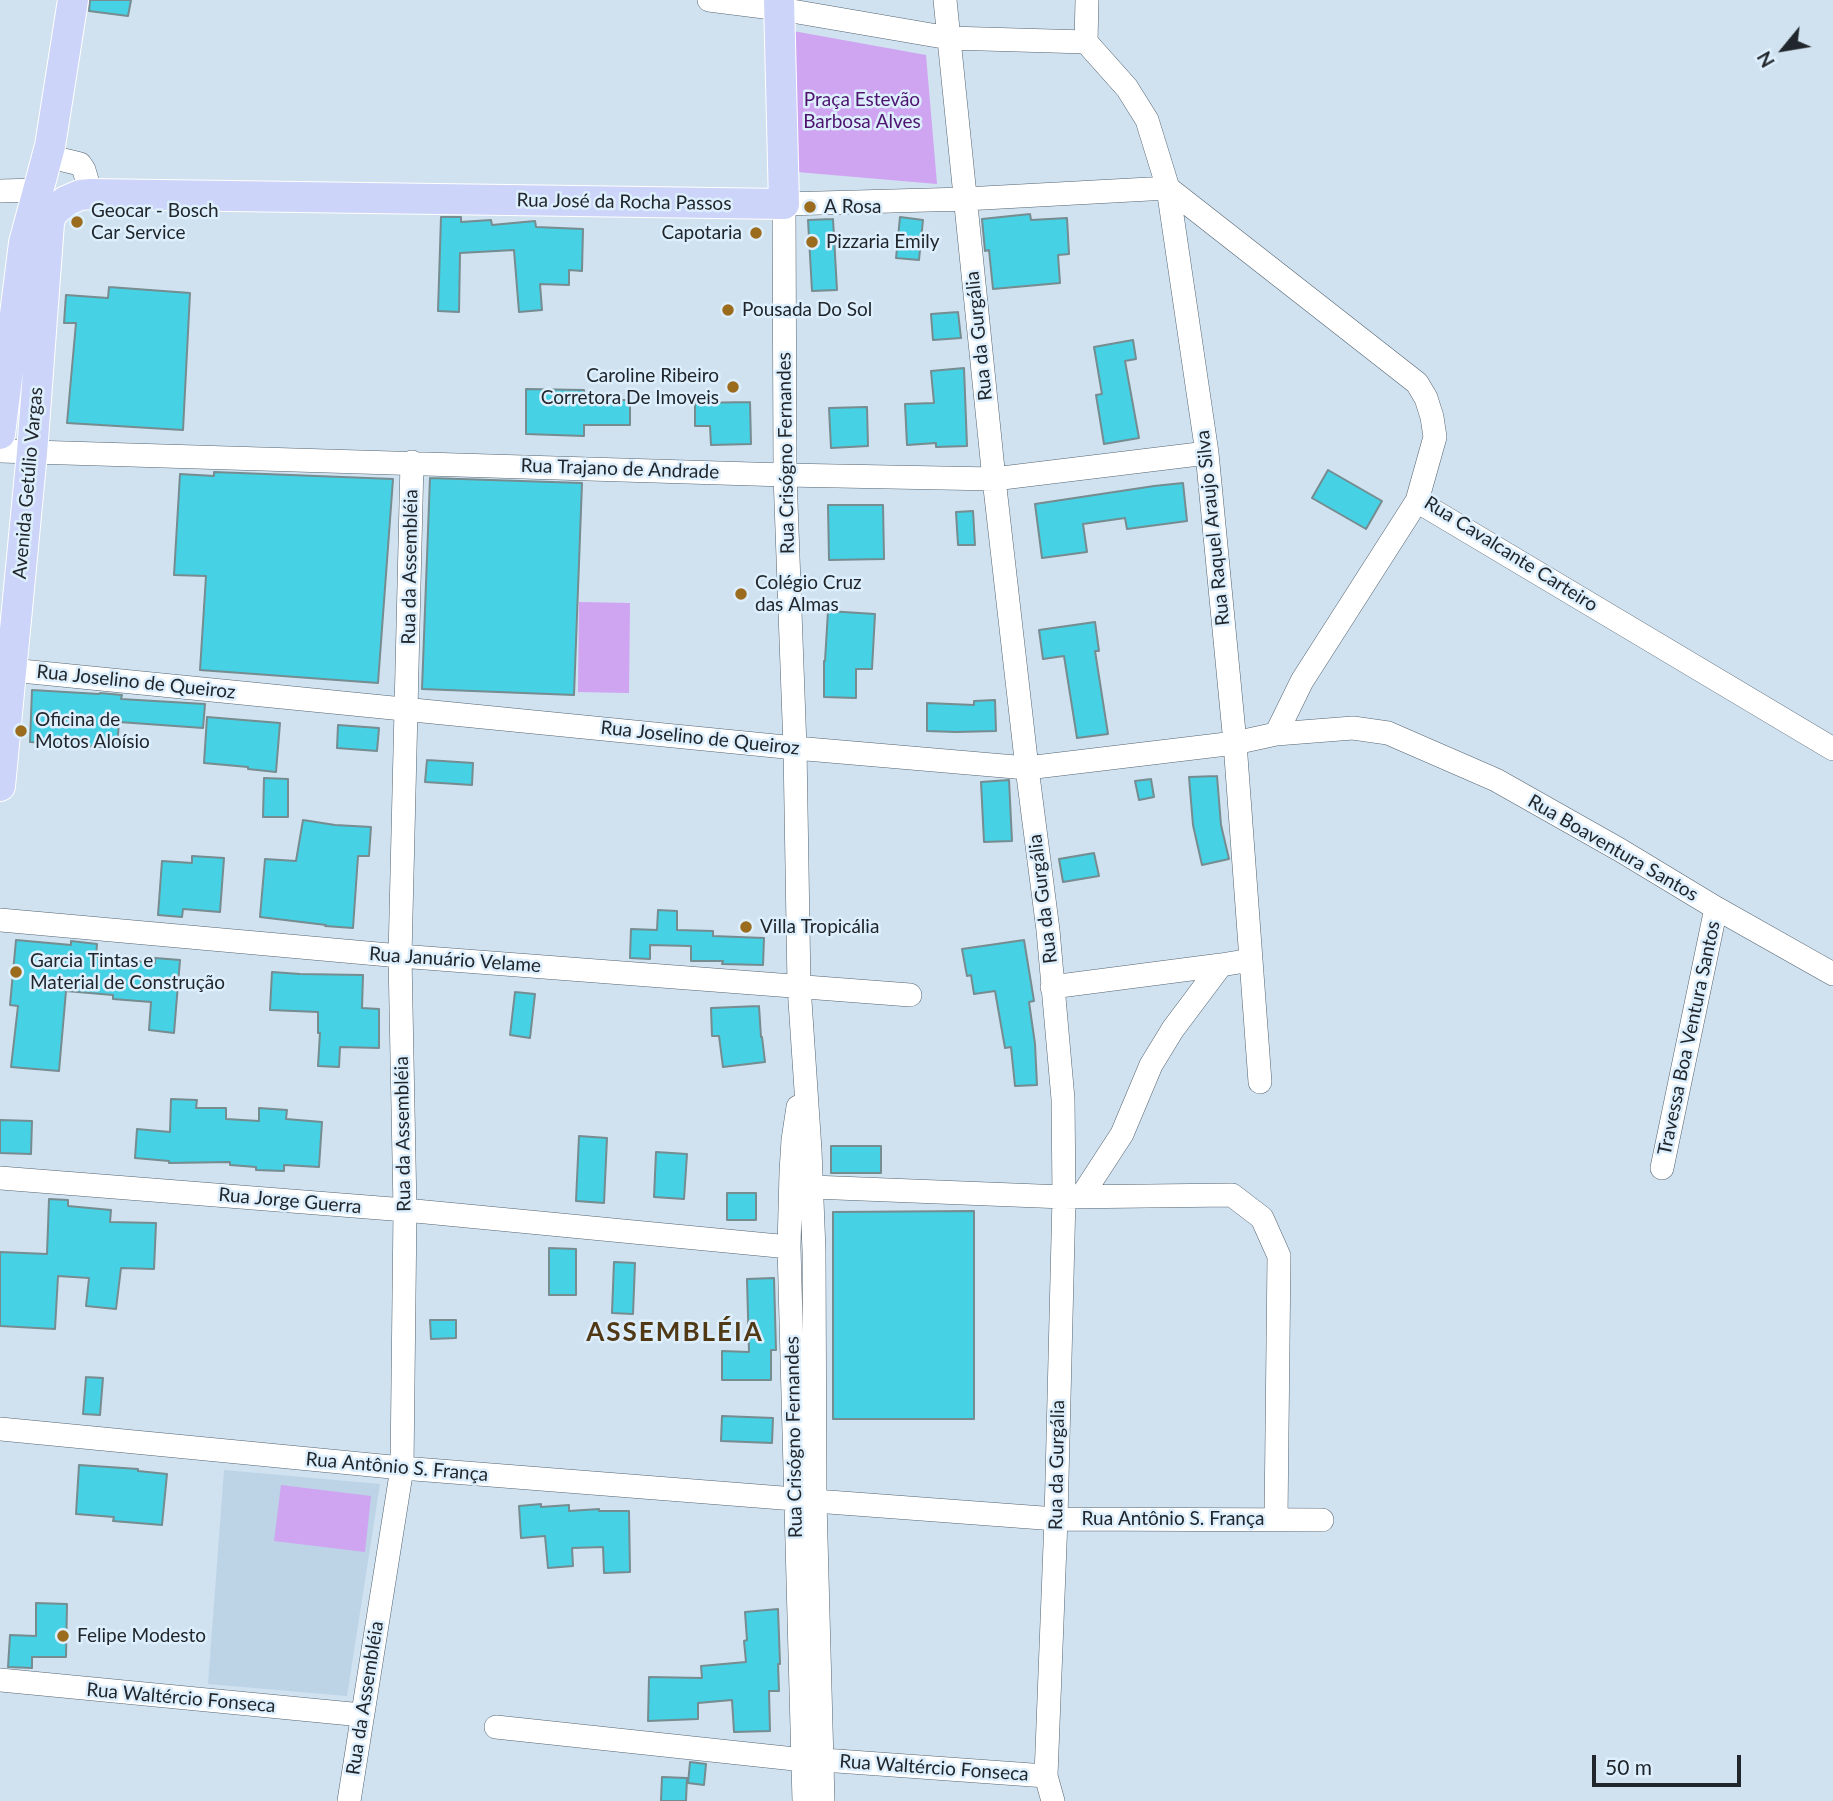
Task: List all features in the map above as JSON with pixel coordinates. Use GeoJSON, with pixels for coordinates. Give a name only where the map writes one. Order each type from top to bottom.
{"type":"FeatureCollection","features":[{"type":"Feature","properties":{"kind":"main road","name":"Avenida Getúlio Vargas"},"geometry":{"type":"LineString","coordinates":[[0,433],[24,243],[47,156],[72,0]]}},
{"type":"Feature","properties":{"kind":"main road","name":"Rua Crisógno Fernandes"},"geometry":{"type":"LineString","coordinates":[[779,4],[783,204]]}},
{"type":"Feature","properties":{"kind":"main road","name":"Avenida Getúlio Vargas"},"geometry":{"type":"LineString","coordinates":[[0,786],[32,453],[49,223],[52,213],[60,205],[86,195]]}},
{"type":"Feature","properties":{"kind":"main road","name":"Rua José da Rocha Passos"},"geometry":{"type":"LineString","coordinates":[[86,195],[783,204]]}},
{"type":"Feature","properties":{"kind":"street"},"geometry":{"type":"LineString","coordinates":[[709,0],[779,4],[949,38],[1086,41],[1087,0]]}},
{"type":"Feature","properties":{"kind":"street","name":"Rua da Gurgália"},"geometry":{"type":"LineString","coordinates":[[945,0],[993,479],[1048,930],[1073,1197],[1046,1776],[1053,1801]]}},
{"type":"Feature","properties":{"kind":"street","name":"Rua Raquel Araujo Silva"},"geometry":{"type":"LineString","coordinates":[[1086,41],[1127,88],[1147,120],[1168,188],[1207,453],[1234,743],[1260,1082]]}},
{"type":"Feature","properties":{"kind":"street"},"geometry":{"type":"LineString","coordinates":[[47,156],[80,164],[84,170],[86,195]]}},
{"type":"Feature","properties":{"kind":"street","name":"Rua José da Rocha Passos"},"geometry":{"type":"LineString","coordinates":[[783,204],[965,199],[1168,188]]}},
{"type":"Feature","properties":{"kind":"street","name":"Rua Cavalcante Carteiro"},"geometry":{"type":"LineString","coordinates":[[1168,188],[1417,383],[1426,398],[1432,417],[1434,437],[1418,501],[1833,749]]}},
{"type":"Feature","properties":{"kind":"street"},"geometry":{"type":"LineString","coordinates":[[0,191],[39,190]]}},
{"type":"Feature","properties":{"kind":"street","name":"Rua Crisógno Fernandes"},"geometry":{"type":"LineString","coordinates":[[783,204],[785,475],[795,748],[799,986],[812,1188],[805,1500]]}},
{"type":"Feature","properties":{"kind":"street","name":"Rua Trajano de Andrade"},"geometry":{"type":"LineString","coordinates":[[0,451],[993,479],[1207,453]]}},
{"type":"Feature","properties":{"kind":"street","name":"Rua da Assembléia"},"geometry":{"type":"LineString","coordinates":[[349,1801],[402,1468],[405,1210],[400,956],[412,462]]}},
{"type":"Feature","properties":{"kind":"street"},"geometry":{"type":"LineString","coordinates":[[1276,734],[1302,681],[1418,501]]}},
{"type":"Feature","properties":{"kind":"street","name":"Rua Joselino de Queiroz"},"geometry":{"type":"LineString","coordinates":[[11,670],[795,748],[1027,768],[1234,743],[1276,734],[1353,728],[1388,733]]}},
{"type":"Feature","properties":{"kind":"street","name":"Rua Boaventura Santos"},"geometry":{"type":"LineString","coordinates":[[1388,733],[1496,780],[1833,974]]}},
{"type":"Feature","properties":{"kind":"street","name":"Travessa Boa Ventura Santos"},"geometry":{"type":"LineString","coordinates":[[1662,1168],[1716,908]]}},
{"type":"Feature","properties":{"kind":"street","name":"Rua Januário Velame"},"geometry":{"type":"LineString","coordinates":[[0,920],[400,956],[910,995]]}},
{"type":"Feature","properties":{"kind":"street"},"geometry":{"type":"LineString","coordinates":[[1052,987],[1251,960]]}},
{"type":"Feature","properties":{"kind":"street"},"geometry":{"type":"LineString","coordinates":[[1073,1197],[1122,1134],[1161,1047],[1221,965]]}},
{"type":"Feature","properties":{"kind":"street","name":"Rua Crisógno Fernandes"},"geometry":{"type":"LineString","coordinates":[[804,1073],[793,1140],[789,1247],[805,1500],[813,1760],[823,1801]]}},
{"type":"Feature","properties":{"kind":"street","name":"Rua Jorge Guerra"},"geometry":{"type":"LineString","coordinates":[[0,1178],[405,1210],[789,1247]]}},
{"type":"Feature","properties":{"kind":"street"},"geometry":{"type":"LineString","coordinates":[[812,1188],[1073,1197],[1232,1195],[1262,1217],[1279,1256],[1276,1519]]}},
{"type":"Feature","properties":{"kind":"street","name":"Rua Antônio S. França"},"geometry":{"type":"LineString","coordinates":[[0,1429],[402,1468],[1056,1519],[1322,1520]]}},
{"type":"Feature","properties":{"kind":"street","name":"Rua Waltércio Fonseca"},"geometry":{"type":"LineString","coordinates":[[0,1680],[362,1715]]}},
{"type":"Feature","properties":{"kind":"street","name":"Rua Waltércio Fonseca"},"geometry":{"type":"LineString","coordinates":[[496,1727],[813,1760],[1046,1776]]}},
{"type":"Feature","properties":{"kind":"street","name":"Rua Crisógno Fernandes"},"geometry":{"type":"LineString","coordinates":[[804,1801],[813,1760]]}},
{"type":"Feature","properties":{"kind":"shaded area"},"geometry":{"type":"Polygon","coordinates":[[[224,1470],[380,1484],[347,1696],[208,1684],[224,1470]]]}},
{"type":"Feature","properties":{"kind":"green space","name":"Praça Estevão Barbosa Alves"},"geometry":{"type":"Polygon","coordinates":[[[793,31],[926,55],[937,184],[797,172],[793,31]]]}},
{"type":"Feature","properties":{"kind":"green space"},"geometry":{"type":"Polygon","coordinates":[[[579,602],[630,603],[629,693],[578,692],[579,602]]]}},
{"type":"Feature","properties":{"kind":"green space"},"geometry":{"type":"Polygon","coordinates":[[[281,1485],[371,1496],[365,1552],[274,1541],[281,1485]]]}},
{"type":"Feature","properties":{"kind":"building"},"geometry":{"type":"Polygon","coordinates":[[[90,0],[131,0],[128,16],[89,11],[90,0]]]}},
{"type":"Feature","properties":{"kind":"building"},"geometry":{"type":"Polygon","coordinates":[[[1030,214],[1031,220],[1067,218],[1069,254],[1058,255],[1060,283],[993,289],[989,250],[985,251],[982,219],[1030,214]]]}},
{"type":"Feature","properties":{"kind":"building"},"geometry":{"type":"Polygon","coordinates":[[[441,217],[461,217],[461,222],[491,220],[492,225],[535,221],[536,227],[583,229],[582,271],[569,270],[569,285],[540,284],[542,310],[519,312],[514,250],[460,253],[459,312],[438,311],[441,217]]]}},
{"type":"Feature","properties":{"kind":"building"},"geometry":{"type":"Polygon","coordinates":[[[900,217],[923,220],[919,260],[896,258],[900,217]]]}},
{"type":"Feature","properties":{"kind":"building"},"geometry":{"type":"Polygon","coordinates":[[[833,219],[837,290],[812,291],[808,220],[833,219]]]}},
{"type":"Feature","properties":{"kind":"building"},"geometry":{"type":"Polygon","coordinates":[[[109,287],[190,293],[183,430],[67,423],[76,323],[64,323],[66,295],[108,298],[109,287]]]}},
{"type":"Feature","properties":{"kind":"building"},"geometry":{"type":"Polygon","coordinates":[[[958,312],[961,338],[933,340],[931,314],[958,312]]]}},
{"type":"Feature","properties":{"kind":"building"},"geometry":{"type":"Polygon","coordinates":[[[1133,340],[1136,359],[1125,361],[1139,438],[1104,444],[1096,395],[1102,394],[1094,347],[1133,340]]]}},
{"type":"Feature","properties":{"kind":"building"},"geometry":{"type":"Polygon","coordinates":[[[964,368],[967,446],[936,447],[936,443],[907,445],[905,404],[934,403],[931,371],[964,368]]]}},
{"type":"Feature","properties":{"kind":"building"},"geometry":{"type":"Polygon","coordinates":[[[526,389],[584,390],[584,400],[630,400],[630,425],[584,425],[584,436],[526,434],[526,389]]]}},
{"type":"Feature","properties":{"kind":"building"},"geometry":{"type":"Polygon","coordinates":[[[750,402],[751,444],[711,445],[710,426],[695,426],[695,403],[750,402]]]}},
{"type":"Feature","properties":{"kind":"building"},"geometry":{"type":"Polygon","coordinates":[[[867,407],[868,446],[831,448],[829,408],[867,407]]]}},
{"type":"Feature","properties":{"kind":"building"},"geometry":{"type":"Polygon","coordinates":[[[1328,470],[1382,501],[1366,529],[1312,498],[1328,470]]]}},
{"type":"Feature","properties":{"kind":"building"},"geometry":{"type":"Polygon","coordinates":[[[214,472],[393,479],[378,683],[200,670],[206,576],[174,575],[180,474],[214,476],[214,472]]]}},
{"type":"Feature","properties":{"kind":"building"},"geometry":{"type":"Polygon","coordinates":[[[430,478],[582,483],[574,695],[422,689],[430,478]]]}},
{"type":"Feature","properties":{"kind":"building"},"geometry":{"type":"Polygon","coordinates":[[[1183,483],[1187,521],[1127,529],[1125,518],[1083,524],[1087,552],[1042,558],[1035,504],[1183,483]]]}},
{"type":"Feature","properties":{"kind":"building"},"geometry":{"type":"Polygon","coordinates":[[[828,505],[883,505],[884,559],[829,560],[828,505]]]}},
{"type":"Feature","properties":{"kind":"building"},"geometry":{"type":"Polygon","coordinates":[[[973,511],[975,545],[958,545],[956,512],[973,511]]]}},
{"type":"Feature","properties":{"kind":"building"},"geometry":{"type":"Polygon","coordinates":[[[828,611],[875,614],[872,669],[856,669],[856,698],[824,697],[828,611]]]}},
{"type":"Feature","properties":{"kind":"building"},"geometry":{"type":"Polygon","coordinates":[[[1095,622],[1099,651],[1095,651],[1108,734],[1077,738],[1064,656],[1043,659],[1039,630],[1095,622]]]}},
{"type":"Feature","properties":{"kind":"building"},"geometry":{"type":"Polygon","coordinates":[[[32,690],[100,693],[122,695],[121,699],[205,704],[203,728],[119,722],[117,748],[30,742],[32,690]]]}},
{"type":"Feature","properties":{"kind":"building"},"geometry":{"type":"Polygon","coordinates":[[[995,700],[996,731],[927,731],[927,703],[974,705],[974,701],[995,700]]]}},
{"type":"Feature","properties":{"kind":"building"},"geometry":{"type":"Polygon","coordinates":[[[207,717],[280,723],[276,772],[204,763],[207,717]]]}},
{"type":"Feature","properties":{"kind":"building"},"geometry":{"type":"Polygon","coordinates":[[[338,725],[379,728],[377,751],[337,748],[338,725]]]}},
{"type":"Feature","properties":{"kind":"building"},"geometry":{"type":"Polygon","coordinates":[[[427,760],[473,763],[472,785],[425,782],[427,760]]]}},
{"type":"Feature","properties":{"kind":"building"},"geometry":{"type":"Polygon","coordinates":[[[1217,776],[1221,825],[1229,859],[1202,865],[1193,825],[1189,777],[1217,776]]]}},
{"type":"Feature","properties":{"kind":"building"},"geometry":{"type":"Polygon","coordinates":[[[264,778],[288,779],[288,817],[263,817],[264,778]]]}},
{"type":"Feature","properties":{"kind":"building"},"geometry":{"type":"Polygon","coordinates":[[[1151,779],[1154,797],[1139,800],[1135,781],[1151,779]]]}},
{"type":"Feature","properties":{"kind":"building"},"geometry":{"type":"Polygon","coordinates":[[[1009,780],[1012,841],[984,842],[981,782],[1009,780]]]}},
{"type":"Feature","properties":{"kind":"building"},"geometry":{"type":"Polygon","coordinates":[[[303,820],[371,827],[369,856],[358,856],[353,928],[260,917],[265,859],[296,861],[303,820]]]}},
{"type":"Feature","properties":{"kind":"building"},"geometry":{"type":"Polygon","coordinates":[[[1094,853],[1099,876],[1063,882],[1059,859],[1094,853]]]}},
{"type":"Feature","properties":{"kind":"building"},"geometry":{"type":"Polygon","coordinates":[[[192,856],[224,858],[220,912],[183,909],[182,917],[158,915],[162,861],[192,863],[192,856]]]}},
{"type":"Feature","properties":{"kind":"building"},"geometry":{"type":"Polygon","coordinates":[[[658,910],[677,911],[677,930],[713,931],[713,936],[764,938],[763,965],[691,961],[691,946],[650,945],[650,959],[630,958],[631,929],[657,930],[658,910]]]}},
{"type":"Feature","properties":{"kind":"building"},"geometry":{"type":"Polygon","coordinates":[[[16,940],[71,945],[71,941],[97,944],[96,957],[155,963],[155,958],[180,960],[174,1033],[149,1030],[151,1002],[66,991],[59,1071],[11,1067],[18,1006],[10,1005],[16,940]]]}},
{"type":"Feature","properties":{"kind":"building"},"geometry":{"type":"Polygon","coordinates":[[[1024,940],[1034,1001],[1029,1002],[1037,1085],[1015,1086],[1011,1047],[1005,1048],[995,991],[974,994],[971,975],[967,976],[962,949],[1024,940]]]}},
{"type":"Feature","properties":{"kind":"building"},"geometry":{"type":"Polygon","coordinates":[[[272,972],[363,975],[362,1008],[379,1009],[379,1048],[340,1047],[339,1067],[318,1066],[318,1012],[270,1010],[272,972]]]}},
{"type":"Feature","properties":{"kind":"building"},"geometry":{"type":"Polygon","coordinates":[[[515,992],[535,994],[530,1038],[510,1035],[515,992]]]}},
{"type":"Feature","properties":{"kind":"building"},"geometry":{"type":"Polygon","coordinates":[[[759,1006],[765,1062],[723,1067],[719,1036],[712,1036],[711,1008],[759,1006]]]}},
{"type":"Feature","properties":{"kind":"building"},"geometry":{"type":"Polygon","coordinates":[[[171,1099],[197,1100],[196,1108],[226,1108],[226,1119],[259,1121],[259,1108],[287,1110],[286,1119],[322,1122],[319,1167],[284,1165],[284,1171],[256,1170],[256,1167],[230,1165],[230,1162],[169,1163],[135,1158],[137,1129],[170,1132],[171,1099]]]}},
{"type":"Feature","properties":{"kind":"building"},"geometry":{"type":"Polygon","coordinates":[[[0,1120],[32,1121],[31,1154],[0,1153],[0,1120]]]}},
{"type":"Feature","properties":{"kind":"building"},"geometry":{"type":"Polygon","coordinates":[[[579,1136],[607,1138],[604,1203],[576,1201],[579,1136]]]}},
{"type":"Feature","properties":{"kind":"building"},"geometry":{"type":"Polygon","coordinates":[[[831,1146],[881,1146],[881,1173],[831,1173],[831,1146]]]}},
{"type":"Feature","properties":{"kind":"building"},"geometry":{"type":"Polygon","coordinates":[[[656,1152],[687,1154],[684,1199],[654,1197],[656,1152]]]}},
{"type":"Feature","properties":{"kind":"building"},"geometry":{"type":"Polygon","coordinates":[[[727,1193],[756,1193],[756,1220],[727,1220],[727,1193]]]}},
{"type":"Feature","properties":{"kind":"building"},"geometry":{"type":"Polygon","coordinates":[[[49,1199],[68,1200],[68,1206],[111,1210],[110,1222],[156,1223],[154,1269],[121,1268],[116,1309],[86,1306],[89,1278],[58,1276],[55,1329],[0,1326],[0,1252],[47,1254],[49,1199]]]}},
{"type":"Feature","properties":{"kind":"building"},"geometry":{"type":"Polygon","coordinates":[[[974,1211],[974,1419],[833,1419],[833,1212],[974,1211]]]}},
{"type":"Feature","properties":{"kind":"building"},"geometry":{"type":"Polygon","coordinates":[[[549,1248],[576,1249],[576,1295],[549,1295],[549,1248]]]}},
{"type":"Feature","properties":{"kind":"building"},"geometry":{"type":"Polygon","coordinates":[[[614,1262],[635,1263],[633,1314],[612,1313],[614,1262]]]}},
{"type":"Feature","properties":{"kind":"building"},"geometry":{"type":"Polygon","coordinates":[[[774,1278],[776,1350],[771,1350],[771,1380],[722,1380],[722,1351],[749,1352],[747,1279],[774,1278]]]}},
{"type":"Feature","properties":{"kind":"building"},"geometry":{"type":"Polygon","coordinates":[[[430,1320],[456,1320],[456,1338],[431,1339],[430,1320]]]}},
{"type":"Feature","properties":{"kind":"building"},"geometry":{"type":"Polygon","coordinates":[[[86,1377],[103,1378],[100,1415],[83,1414],[86,1377]]]}},
{"type":"Feature","properties":{"kind":"building"},"geometry":{"type":"Polygon","coordinates":[[[722,1416],[773,1418],[772,1443],[721,1441],[722,1416]]]}},
{"type":"Feature","properties":{"kind":"building"},"geometry":{"type":"Polygon","coordinates":[[[79,1465],[167,1474],[162,1525],[113,1521],[114,1517],[76,1514],[79,1465]]]}},
{"type":"Feature","properties":{"kind":"building"},"geometry":{"type":"Polygon","coordinates":[[[541,1504],[541,1507],[569,1505],[569,1511],[629,1511],[630,1572],[604,1573],[603,1547],[572,1548],[573,1566],[548,1568],[545,1536],[521,1538],[519,1506],[541,1504]]]}},
{"type":"Feature","properties":{"kind":"building"},"geometry":{"type":"Polygon","coordinates":[[[36,1603],[67,1604],[66,1657],[32,1657],[32,1668],[8,1667],[10,1635],[36,1636],[36,1603]]]}},
{"type":"Feature","properties":{"kind":"building"},"geometry":{"type":"Polygon","coordinates":[[[778,1609],[779,1691],[769,1691],[770,1731],[734,1732],[732,1700],[698,1703],[698,1719],[648,1721],[649,1677],[702,1678],[701,1666],[746,1662],[745,1612],[778,1609]]]}},
{"type":"Feature","properties":{"kind":"building"},"geometry":{"type":"Polygon","coordinates":[[[690,1762],[706,1764],[704,1785],[688,1783],[690,1762]]]}},
{"type":"Feature","properties":{"kind":"building"},"geometry":{"type":"Polygon","coordinates":[[[662,1777],[687,1778],[686,1801],[661,1801],[662,1777]]]}},
{"type":"Feature","properties":{"kind":"place","name":"A Rosa"},"geometry":{"type":"Point","coordinates":[810,207]}},
{"type":"Feature","properties":{"kind":"place","name":"Geocar - Bosch Car Service"},"geometry":{"type":"Point","coordinates":[77,222]}},
{"type":"Feature","properties":{"kind":"place","name":"Capotaria"},"geometry":{"type":"Point","coordinates":[756,233]}},
{"type":"Feature","properties":{"kind":"place","name":"Pizzaria Emily"},"geometry":{"type":"Point","coordinates":[812,242]}},
{"type":"Feature","properties":{"kind":"place","name":"Pousada Do Sol"},"geometry":{"type":"Point","coordinates":[728,310]}},
{"type":"Feature","properties":{"kind":"place","name":"Caroline Ribeiro Corretora De Imoveis"},"geometry":{"type":"Point","coordinates":[733,387]}},
{"type":"Feature","properties":{"kind":"place","name":"Colégio Cruz das Almas"},"geometry":{"type":"Point","coordinates":[741,594]}},
{"type":"Feature","properties":{"kind":"place","name":"Oficina de Motos Aloísio"},"geometry":{"type":"Point","coordinates":[21,731]}},
{"type":"Feature","properties":{"kind":"place","name":"Villa Tropicália"},"geometry":{"type":"Point","coordinates":[746,927]}},
{"type":"Feature","properties":{"kind":"place","name":"Garcia Tintas e Material de Construção"},"geometry":{"type":"Point","coordinates":[16,972]}},
{"type":"Feature","properties":{"kind":"place","name":"Felipe Modesto"},"geometry":{"type":"Point","coordinates":[63,1636]}},
{"type":"Feature","properties":{"kind":"district","name":"ASSEMBLÉIA"},"geometry":{"type":"Point","coordinates":[675,1333]}}]}
